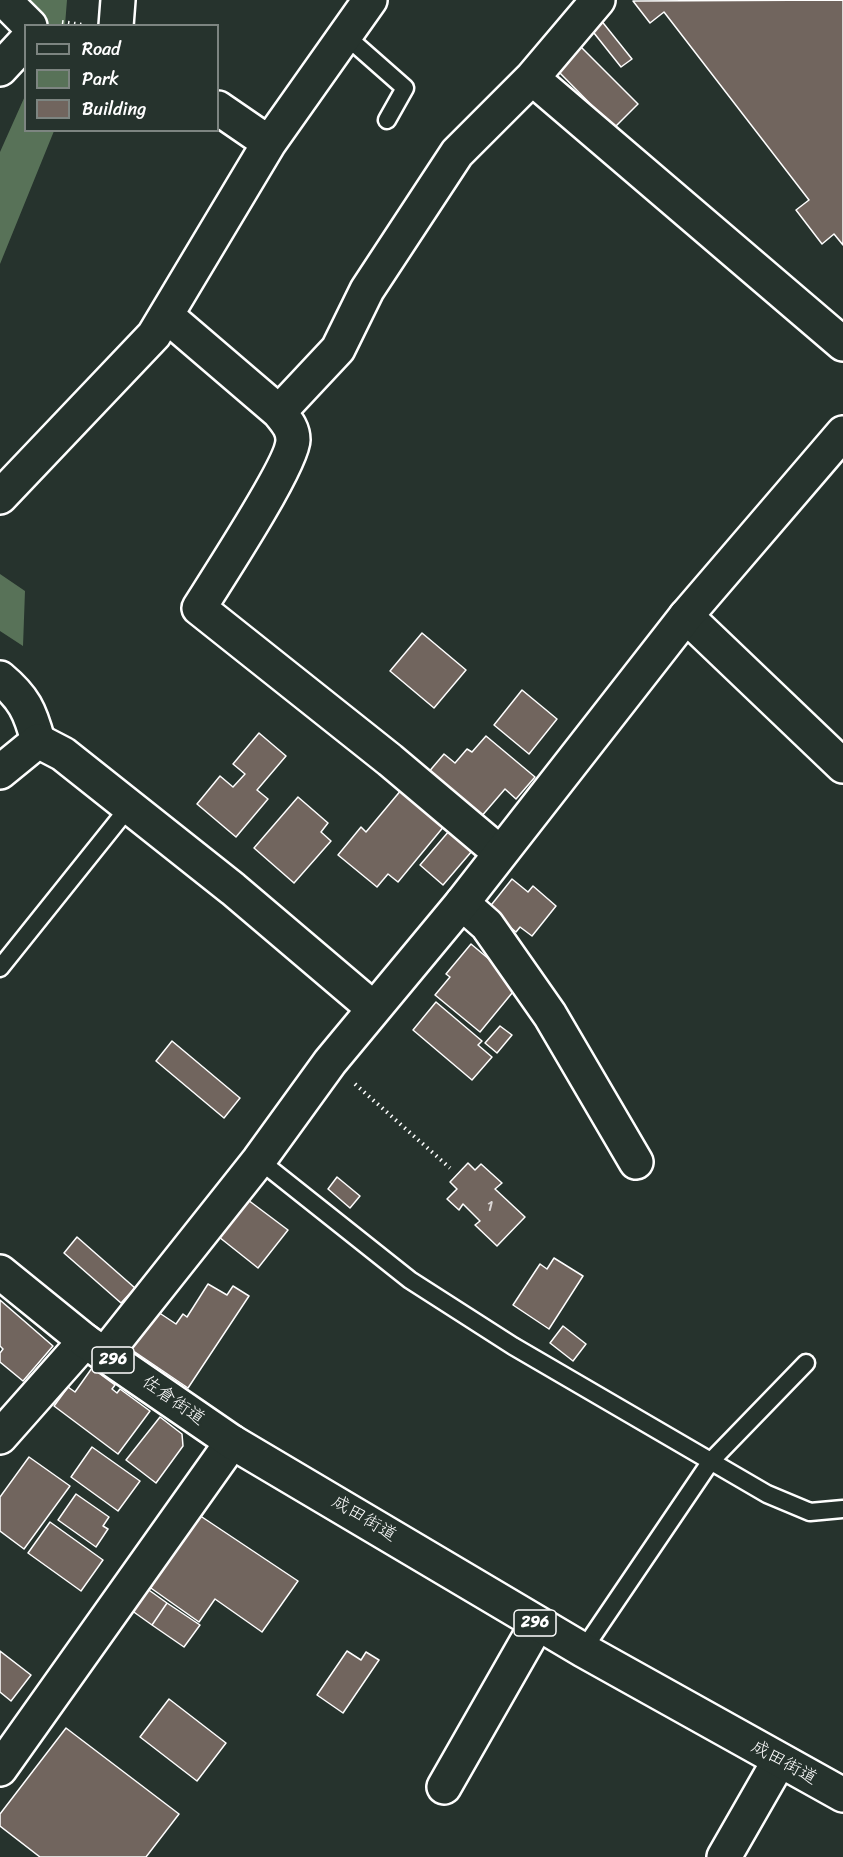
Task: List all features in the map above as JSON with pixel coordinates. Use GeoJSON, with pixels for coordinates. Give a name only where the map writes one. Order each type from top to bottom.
{"type":"FeatureCollection","features":[{"type":"Feature","properties":{"kind":"main road"},"geometry":{"type":"LineString","coordinates":[[4,0],[28,24]]}},
{"type":"Feature","properties":{"kind":"main road"},"geometry":{"type":"LineString","coordinates":[[116,24],[118,0]]}},
{"type":"Feature","properties":{"kind":"main road"},"geometry":{"type":"LineString","coordinates":[[0,498],[154,335],[269,143],[370,0]]}},
{"type":"Feature","properties":{"kind":"main road"},"geometry":{"type":"LineString","coordinates":[[279,412],[338,349],[368,290],[457,153],[532,78],[598,0]]}},
{"type":"Feature","properties":{"kind":"main road"},"geometry":{"type":"LineString","coordinates":[[0,69],[24,43]]}},
{"type":"Feature","properties":{"kind":"main road"},"geometry":{"type":"LineString","coordinates":[[532,78],[843,344]]}},
{"type":"Feature","properties":{"kind":"main road"},"geometry":{"type":"LineString","coordinates":[[219,109],[269,143]]}},
{"type":"Feature","properties":{"kind":"main road"},"geometry":{"type":"LineString","coordinates":[[167,316],[279,412],[291,426],[293,441],[281,470],[199,608],[390,760],[499,852]]}},
{"type":"Feature","properties":{"kind":"main road"},"geometry":{"type":"LineString","coordinates":[[0,1437],[95,1348],[259,1160],[373,1008],[462,903],[499,852],[686,616],[843,433]]}},
{"type":"Feature","properties":{"kind":"main road"},"geometry":{"type":"LineString","coordinates":[[686,616],[843,766]]}},
{"type":"Feature","properties":{"kind":"main road"},"geometry":{"type":"LineString","coordinates":[[0,678],[17,692],[30,711],[38,741],[63,754],[233,889],[373,1008]]}},
{"type":"Feature","properties":{"kind":"main road"},"geometry":{"type":"LineString","coordinates":[[0,772],[38,741]]}},
{"type":"Feature","properties":{"kind":"main road"},"geometry":{"type":"LineString","coordinates":[[462,903],[487,924],[550,1016],[636,1162]]}},
{"type":"Feature","properties":{"kind":"main road","name":"佐倉街道"},"geometry":{"type":"LineString","coordinates":[[0,1272],[95,1348],[232,1442]]}},
{"type":"Feature","properties":{"kind":"main road"},"geometry":{"type":"LineString","coordinates":[[0,1769],[232,1442]]}},
{"type":"Feature","properties":{"kind":"main road","name":"成田街道"},"geometry":{"type":"LineString","coordinates":[[232,1442],[537,1624],[843,1795]]}},
{"type":"Feature","properties":{"kind":"main road"},"geometry":{"type":"LineString","coordinates":[[444,1787],[537,1624]]}},
{"type":"Feature","properties":{"kind":"main road"},"geometry":{"type":"LineString","coordinates":[[724,1857],[780,1761]]}},
{"type":"Feature","properties":{"kind":"lane"},"geometry":{"type":"LineString","coordinates":[[346,36],[405,88],[387,120]]}},
{"type":"Feature","properties":{"kind":"lane"},"geometry":{"type":"LineString","coordinates":[[0,968],[129,807]]}},
{"type":"Feature","properties":{"kind":"lane"},"geometry":{"type":"LineString","coordinates":[[259,1160],[410,1281],[513,1346],[767,1494],[810,1512],[843,1509]]}},
{"type":"Feature","properties":{"kind":"lane"},"geometry":{"type":"LineString","coordinates":[[583,1650],[711,1461],[806,1363]]}},
{"type":"Feature","properties":{"kind":"path"},"geometry":{"type":"LineString","coordinates":[[358,1086],[450,1168]]}},
{"type":"Feature","properties":{"kind":"green space"},"geometry":{"type":"Polygon","coordinates":[[[31,0],[67,0],[65,24],[31,24],[31,0]]]}},
{"type":"Feature","properties":{"kind":"green space"},"geometry":{"type":"Polygon","coordinates":[[[24,98],[24,132],[54,132],[0,264],[0,152],[24,98]]]}},
{"type":"Feature","properties":{"kind":"green space"},"geometry":{"type":"Polygon","coordinates":[[[0,574],[25,591],[23,646],[0,631],[0,574]]]}},
{"type":"Feature","properties":{"kind":"building"},"geometry":{"type":"Polygon","coordinates":[[[843,0],[843,245],[834,234],[822,244],[796,210],[809,200],[664,12],[650,23],[633,1],[843,0]]]}},
{"type":"Feature","properties":{"kind":"building"},"geometry":{"type":"Polygon","coordinates":[[[600,19],[632,59],[621,67],[590,28],[600,19]]]}},
{"type":"Feature","properties":{"kind":"building"},"geometry":{"type":"Polygon","coordinates":[[[580,46],[638,104],[614,128],[557,70],[580,46]]]}},
{"type":"Feature","properties":{"kind":"building"},"geometry":{"type":"Polygon","coordinates":[[[422,633],[466,670],[434,708],[390,671],[422,633]]]}},
{"type":"Feature","properties":{"kind":"building"},"geometry":{"type":"Polygon","coordinates":[[[522,690],[557,719],[529,754],[494,725],[522,690]]]}},
{"type":"Feature","properties":{"kind":"building"},"geometry":{"type":"Polygon","coordinates":[[[259,733],[286,756],[257,790],[268,799],[236,837],[197,804],[220,776],[233,787],[245,774],[233,764],[259,733]]]}},
{"type":"Feature","properties":{"kind":"building"},"geometry":{"type":"Polygon","coordinates":[[[486,736],[535,777],[516,799],[505,789],[480,818],[427,774],[444,754],[455,763],[467,749],[472,752],[486,736]]]}},
{"type":"Feature","properties":{"kind":"building"},"geometry":{"type":"Polygon","coordinates":[[[402,789],[445,825],[398,882],[388,874],[377,887],[338,855],[361,827],[366,832],[402,789]]]}},
{"type":"Feature","properties":{"kind":"building"},"geometry":{"type":"Polygon","coordinates":[[[298,797],[328,823],[321,832],[331,841],[294,883],[254,848],[298,797]]]}},
{"type":"Feature","properties":{"kind":"building"},"geometry":{"type":"Polygon","coordinates":[[[449,831],[472,851],[443,885],[420,865],[449,831]]]}},
{"type":"Feature","properties":{"kind":"building"},"geometry":{"type":"Polygon","coordinates":[[[512,879],[528,892],[533,886],[556,906],[532,936],[520,927],[516,932],[488,909],[512,879]]]}},
{"type":"Feature","properties":{"kind":"building"},"geometry":{"type":"Polygon","coordinates":[[[471,944],[508,975],[517,987],[480,1032],[435,995],[450,977],[446,974],[471,944]]]}},
{"type":"Feature","properties":{"kind":"building"},"geometry":{"type":"Polygon","coordinates":[[[436,1002],[482,1041],[478,1045],[492,1057],[472,1080],[413,1030],[436,1002]]]}},
{"type":"Feature","properties":{"kind":"building"},"geometry":{"type":"Polygon","coordinates":[[[500,1026],[512,1035],[497,1053],[485,1043],[500,1026]]]}},
{"type":"Feature","properties":{"kind":"building"},"geometry":{"type":"Polygon","coordinates":[[[172,1041],[240,1098],[224,1118],[156,1061],[172,1041]]]}},
{"type":"Feature","properties":{"kind":"building"},"geometry":{"type":"Polygon","coordinates":[[[468,1163],[475,1170],[481,1164],[502,1183],[495,1189],[525,1217],[497,1246],[475,1225],[480,1221],[463,1204],[459,1210],[447,1199],[457,1189],[450,1182],[468,1163]]]}},
{"type":"Feature","properties":{"kind":"building"},"geometry":{"type":"Polygon","coordinates":[[[337,1177],[360,1196],[350,1208],[328,1189],[337,1177]]]}},
{"type":"Feature","properties":{"kind":"building"},"geometry":{"type":"Polygon","coordinates":[[[248,1200],[288,1230],[258,1268],[219,1237],[248,1200]]]}},
{"type":"Feature","properties":{"kind":"building"},"geometry":{"type":"Polygon","coordinates":[[[77,1237],[135,1288],[121,1303],[64,1253],[77,1237]]]}},
{"type":"Feature","properties":{"kind":"building"},"geometry":{"type":"Polygon","coordinates":[[[554,1258],[583,1276],[549,1329],[513,1305],[540,1264],[547,1269],[554,1258]]]}},
{"type":"Feature","properties":{"kind":"building"},"geometry":{"type":"Polygon","coordinates":[[[208,1284],[227,1295],[233,1286],[249,1296],[188,1388],[129,1348],[155,1310],[176,1324],[183,1314],[187,1317],[208,1284]]]}},
{"type":"Feature","properties":{"kind":"building"},"geometry":{"type":"Polygon","coordinates":[[[0,1300],[53,1346],[23,1381],[0,1362],[0,1353],[3,1349],[0,1346],[0,1300]]]}},
{"type":"Feature","properties":{"kind":"building"},"geometry":{"type":"Polygon","coordinates":[[[563,1326],[586,1344],[573,1361],[550,1343],[563,1326]]]}},
{"type":"Feature","properties":{"kind":"building"},"geometry":{"type":"Polygon","coordinates":[[[92,1368],[115,1385],[112,1389],[117,1393],[120,1389],[150,1411],[118,1454],[54,1406],[68,1387],[75,1392],[92,1368]]]}},
{"type":"Feature","properties":{"kind":"building"},"geometry":{"type":"Polygon","coordinates":[[[160,1417],[182,1434],[183,1446],[156,1483],[126,1460],[160,1417]]]}},
{"type":"Feature","properties":{"kind":"building"},"geometry":{"type":"Polygon","coordinates":[[[92,1447],[140,1481],[118,1511],[71,1477],[92,1447]]]}},
{"type":"Feature","properties":{"kind":"building"},"geometry":{"type":"Polygon","coordinates":[[[29,1457],[70,1486],[24,1549],[0,1531],[0,1497],[29,1457]]]}},
{"type":"Feature","properties":{"kind":"building"},"geometry":{"type":"Polygon","coordinates":[[[76,1494],[109,1517],[103,1526],[108,1529],[96,1547],[58,1520],[76,1494]]]}},
{"type":"Feature","properties":{"kind":"building"},"geometry":{"type":"Polygon","coordinates":[[[196,1513],[298,1581],[262,1632],[215,1599],[199,1622],[148,1586],[196,1513]]]}},
{"type":"Feature","properties":{"kind":"building"},"geometry":{"type":"Polygon","coordinates":[[[50,1522],[103,1560],[81,1591],[28,1553],[50,1522]]]}},
{"type":"Feature","properties":{"kind":"building"},"geometry":{"type":"Polygon","coordinates":[[[146,1588],[167,1603],[152,1625],[131,1610],[146,1588]]]}},
{"type":"Feature","properties":{"kind":"building"},"geometry":{"type":"Polygon","coordinates":[[[167,1603],[200,1625],[184,1647],[152,1625],[167,1603]]]}},
{"type":"Feature","properties":{"kind":"building"},"geometry":{"type":"Polygon","coordinates":[[[0,1651],[31,1675],[11,1701],[0,1692],[0,1651]]]}},
{"type":"Feature","properties":{"kind":"building"},"geometry":{"type":"Polygon","coordinates":[[[347,1651],[361,1660],[366,1652],[379,1660],[343,1713],[317,1695],[347,1651]]]}},
{"type":"Feature","properties":{"kind":"building"},"geometry":{"type":"Polygon","coordinates":[[[169,1699],[226,1743],[197,1781],[140,1737],[169,1699]]]}},
{"type":"Feature","properties":{"kind":"building"},"geometry":{"type":"Polygon","coordinates":[[[66,1728],[179,1814],[146,1857],[40,1857],[0,1826],[0,1814],[66,1728]]]}}]}
